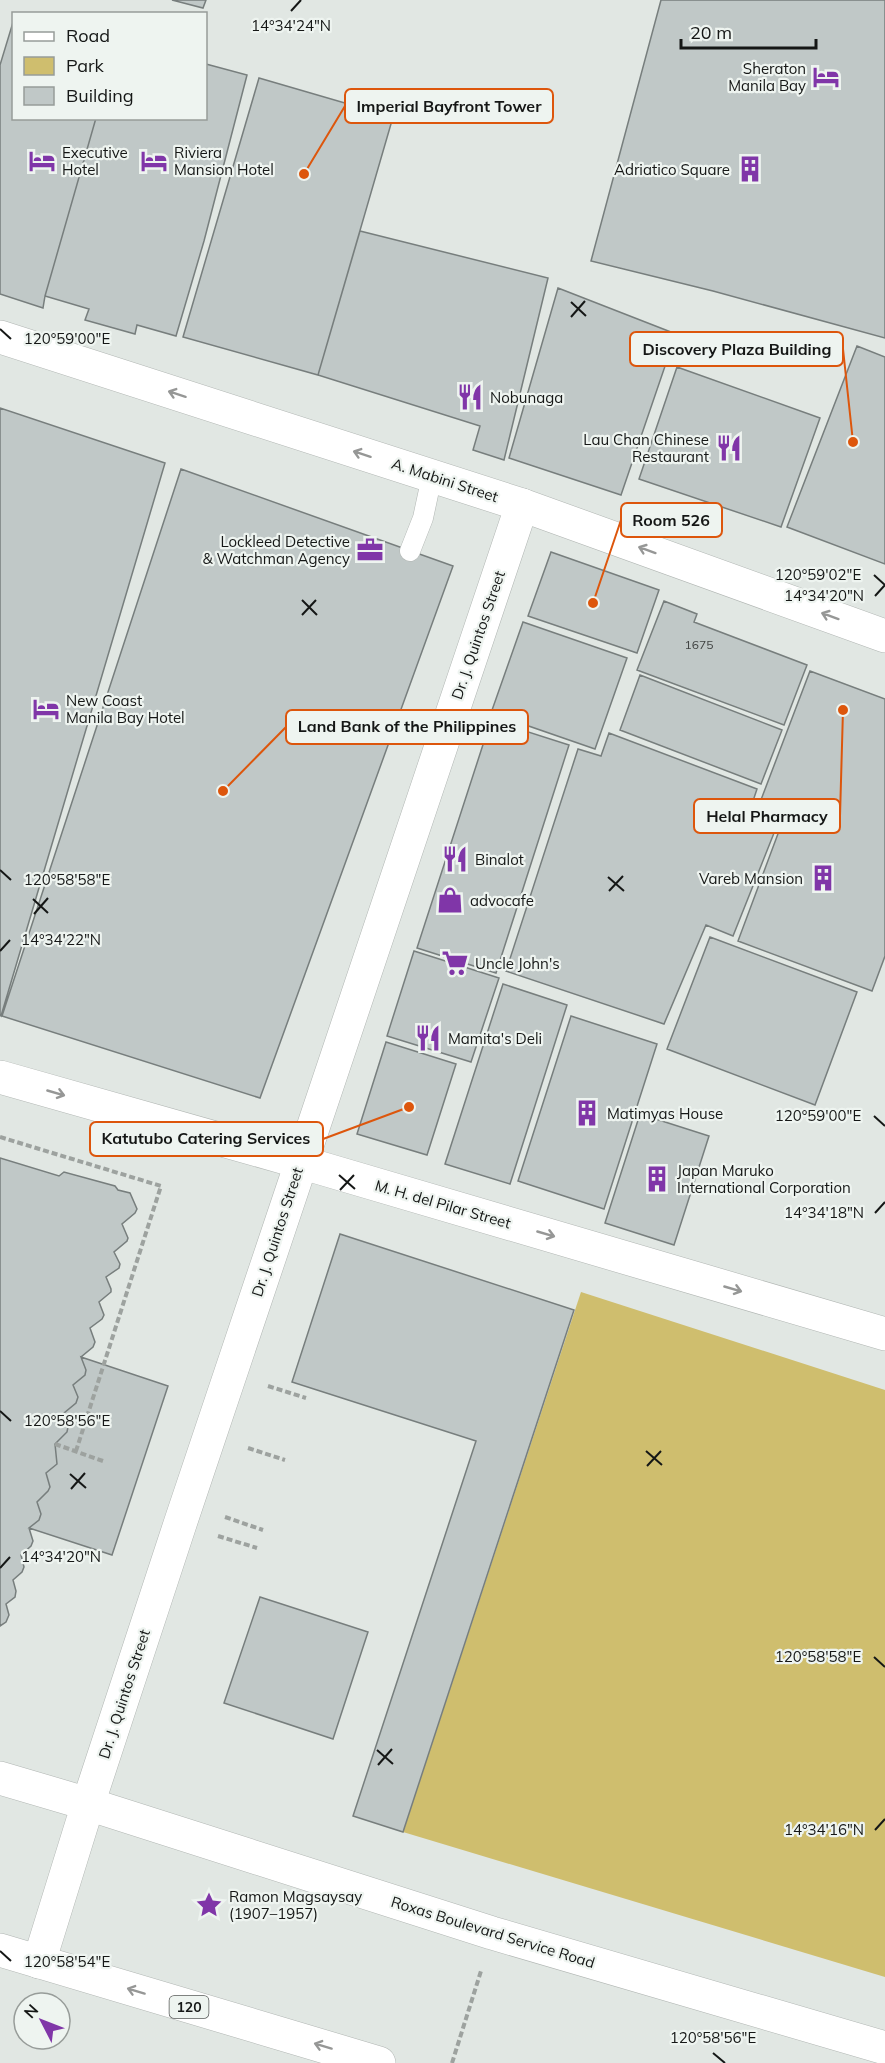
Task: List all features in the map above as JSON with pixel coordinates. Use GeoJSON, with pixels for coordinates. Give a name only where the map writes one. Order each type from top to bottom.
{"type":"FeatureCollection","features":[{"type":"Feature","properties":{"kind":"main road","name":"A. Mabini Street"},"geometry":{"type":"LineString","coordinates":[[0,338],[522,505],[885,636]]}},
{"type":"Feature","properties":{"kind":"main road","name":"Dr. J. Quintos Street"},"geometry":{"type":"LineString","coordinates":[[39,1962],[88,1803],[300,1162],[522,505]]}},
{"type":"Feature","properties":{"kind":"main road","name":"M. H. del Pilar Street"},"geometry":{"type":"LineString","coordinates":[[0,1077],[300,1162],[885,1334]]}},
{"type":"Feature","properties":{"kind":"main road","name":"Roxas Boulevard Service Road"},"geometry":{"type":"LineString","coordinates":[[0,1778],[88,1803],[492,1933],[885,2048]]}},
{"type":"Feature","properties":{"kind":"main road","name":"120"},"geometry":{"type":"LineString","coordinates":[[0,1950],[379,2063]]}},
{"type":"Feature","properties":{"kind":"lane"},"geometry":{"type":"LineString","coordinates":[[410,551],[423,518],[432,476]]}},
{"type":"Feature","properties":{"kind":"path"},"geometry":{"type":"LineString","coordinates":[[0,1137],[161,1186],[76,1451]]}},
{"type":"Feature","properties":{"kind":"path"},"geometry":{"type":"LineString","coordinates":[[292,1394],[306,1398]]}},
{"type":"Feature","properties":{"kind":"path"},"geometry":{"type":"LineString","coordinates":[[55,1444],[104,1461]]}},
{"type":"Feature","properties":{"kind":"path"},"geometry":{"type":"LineString","coordinates":[[272,1456],[285,1460]]}},
{"type":"Feature","properties":{"kind":"path"},"geometry":{"type":"LineString","coordinates":[[249,1525],[263,1530]]}},
{"type":"Feature","properties":{"kind":"path"},"geometry":{"type":"LineString","coordinates":[[243,1544],[257,1548]]}},
{"type":"Feature","properties":{"kind":"path"},"geometry":{"type":"LineString","coordinates":[[452,2063],[492,1933]]}},
{"type":"Feature","properties":{"kind":"green space"},"geometry":{"type":"Polygon","coordinates":[[[581,1292],[885,1390],[885,1977],[403,1832],[581,1292]]]}},
{"type":"Feature","properties":{"kind":"building"},"geometry":{"type":"Polygon","coordinates":[[[172,0],[206,0],[203,8],[172,0]]]}},
{"type":"Feature","properties":{"kind":"building","name":"Adriatico Square"},"geometry":{"type":"Polygon","coordinates":[[[661,0],[885,0],[885,338],[713,291],[591,261],[661,0]]]}},
{"type":"Feature","properties":{"kind":"building","name":"Executive Hotel"},"geometry":{"type":"Polygon","coordinates":[[[12,26],[12,120],[95,120],[43,308],[0,294],[0,65],[12,26]]]}},
{"type":"Feature","properties":{"kind":"building","name":"Riviera Mansion Hotel"},"geometry":{"type":"Polygon","coordinates":[[[207,64],[247,75],[204,241],[176,336],[137,325],[135,334],[85,320],[89,309],[45,296],[95,120],[207,120],[207,64]]]}},
{"type":"Feature","properties":{"kind":"building"},"geometry":{"type":"Polygon","coordinates":[[[259,78],[393,117],[318,375],[183,337],[259,78]]]}},
{"type":"Feature","properties":{"kind":"building"},"geometry":{"type":"Polygon","coordinates":[[[360,231],[548,278],[504,460],[473,450],[480,426],[318,375],[360,231]]]}},
{"type":"Feature","properties":{"kind":"building"},"geometry":{"type":"Polygon","coordinates":[[[558,288],[676,334],[621,495],[509,458],[558,288]]]}},
{"type":"Feature","properties":{"kind":"building"},"geometry":{"type":"Polygon","coordinates":[[[857,346],[885,357],[885,564],[787,527],[857,346]]]}},
{"type":"Feature","properties":{"kind":"building","name":"Lau Chan Chinese Restaurant"},"geometry":{"type":"Polygon","coordinates":[[[677,367],[820,418],[781,527],[639,479],[677,367]]]}},
{"type":"Feature","properties":{"kind":"building","name":"New Coast Manila Bay Hotel"},"geometry":{"type":"Polygon","coordinates":[[[0,408],[165,463],[1,1016],[0,1015],[0,408]]]}},
{"type":"Feature","properties":{"kind":"building"},"geometry":{"type":"Polygon","coordinates":[[[181,469],[453,566],[260,1098],[2,1016],[181,469]]]}},
{"type":"Feature","properties":{"kind":"building"},"geometry":{"type":"Polygon","coordinates":[[[551,552],[659,590],[637,653],[528,616],[551,552]]]}},
{"type":"Feature","properties":{"kind":"building"},"geometry":{"type":"Polygon","coordinates":[[[664,601],[697,614],[694,622],[807,665],[784,725],[637,670],[664,601]]]}},
{"type":"Feature","properties":{"kind":"building"},"geometry":{"type":"Polygon","coordinates":[[[523,622],[627,658],[595,749],[491,713],[523,622]]]}},
{"type":"Feature","properties":{"kind":"building","name":"Vareb Mansion"},"geometry":{"type":"Polygon","coordinates":[[[810,671],[885,699],[885,956],[872,991],[738,941],[785,815],[759,805],[810,671]]]}},
{"type":"Feature","properties":{"kind":"building"},"geometry":{"type":"Polygon","coordinates":[[[640,675],[782,730],[761,784],[620,730],[640,675]]]}},
{"type":"Feature","properties":{"kind":"building"},"geometry":{"type":"Polygon","coordinates":[[[491,720],[569,745],[496,973],[417,948],[491,720]]]}},
{"type":"Feature","properties":{"kind":"building"},"geometry":{"type":"Polygon","coordinates":[[[609,733],[757,789],[750,810],[778,823],[733,936],[706,925],[664,1024],[506,971],[578,749],[601,756],[609,733]]]}},
{"type":"Feature","properties":{"kind":"building"},"geometry":{"type":"Polygon","coordinates":[[[710,937],[857,992],[815,1105],[667,1049],[710,937]]]}},
{"type":"Feature","properties":{"kind":"building"},"geometry":{"type":"Polygon","coordinates":[[[414,951],[499,978],[471,1062],[387,1036],[414,951]]]}},
{"type":"Feature","properties":{"kind":"building"},"geometry":{"type":"Polygon","coordinates":[[[503,984],[567,1005],[510,1184],[445,1164],[503,984]]]}},
{"type":"Feature","properties":{"kind":"building","name":"Matimyas House"},"geometry":{"type":"Polygon","coordinates":[[[571,1016],[657,1044],[604,1209],[518,1181],[571,1016]]]}},
{"type":"Feature","properties":{"kind":"building"},"geometry":{"type":"Polygon","coordinates":[[[386,1042],[456,1064],[427,1155],[357,1134],[386,1042]]]}},
{"type":"Feature","properties":{"kind":"building","name":"Japan Maruko International Corporation"},"geometry":{"type":"Polygon","coordinates":[[[640,1114],[709,1136],[674,1245],[605,1223],[640,1114]]]}},
{"type":"Feature","properties":{"kind":"building"},"geometry":{"type":"Polygon","coordinates":[[[0,1158],[59,1176],[64,1172],[115,1186],[118,1190],[130,1193],[137,1209],[122,1224],[128,1238],[114,1252],[120,1264],[119,1268],[106,1277],[111,1292],[99,1302],[104,1315],[102,1319],[90,1328],[95,1342],[93,1347],[81,1357],[86,1370],[85,1375],[73,1385],[78,1397],[76,1403],[64,1413],[67,1432],[55,1444],[57,1464],[46,1473],[50,1487],[37,1502],[41,1514],[39,1520],[29,1528],[33,1541],[21,1555],[24,1567],[13,1580],[15,1597],[6,1604],[9,1615],[6,1622],[0,1626],[0,1158]]]}},
{"type":"Feature","properties":{"kind":"building"},"geometry":{"type":"Polygon","coordinates":[[[340,1234],[574,1310],[403,1832],[353,1816],[476,1441],[292,1382],[340,1234]]]}},
{"type":"Feature","properties":{"kind":"building"},"geometry":{"type":"Polygon","coordinates":[[[81,1357],[168,1386],[112,1555],[29,1528],[39,1520],[41,1514],[37,1502],[50,1487],[46,1473],[57,1464],[55,1444],[67,1432],[64,1413],[76,1403],[78,1397],[73,1385],[85,1375],[86,1370],[81,1357]]]}},
{"type":"Feature","properties":{"kind":"building"},"geometry":{"type":"Polygon","coordinates":[[[260,1597],[368,1632],[333,1739],[224,1703],[260,1597]]]}},
{"type":"Feature","properties":{"kind":"place","name":"Sheraton Manila Bay"},"geometry":{"type":"Point","coordinates":[826,77]}},
{"type":"Feature","properties":{"kind":"place","name":"Executive Hotel"},"geometry":{"type":"Point","coordinates":[42,161]}},
{"type":"Feature","properties":{"kind":"place","name":"Riviera Mansion Hotel"},"geometry":{"type":"Point","coordinates":[154,161]}},
{"type":"Feature","properties":{"kind":"place","name":"Adriatico Square"},"geometry":{"type":"Point","coordinates":[750,169]}},
{"type":"Feature","properties":{"kind":"place","name":"Imperial Bayfront Tower"},"geometry":{"type":"Point","coordinates":[304,174]}},
{"type":"Feature","properties":{"kind":"place","name":"Nobunaga"},"geometry":{"type":"Point","coordinates":[470,397]}},
{"type":"Feature","properties":{"kind":"place","name":"Discovery Plaza Building"},"geometry":{"type":"Point","coordinates":[853,442]}},
{"type":"Feature","properties":{"kind":"place","name":"Lau Chan Chinese Restaurant"},"geometry":{"type":"Point","coordinates":[729,448]}},
{"type":"Feature","properties":{"kind":"place","name":"Lockleed Detective & Watchman Agency"},"geometry":{"type":"Point","coordinates":[370,550]}},
{"type":"Feature","properties":{"kind":"place","name":"Room 526"},"geometry":{"type":"Point","coordinates":[593,603]}},
{"type":"Feature","properties":{"kind":"place","name":"New Coast Manila Bay Hotel"},"geometry":{"type":"Point","coordinates":[46,709]}},
{"type":"Feature","properties":{"kind":"place","name":"Helal Pharmacy"},"geometry":{"type":"Point","coordinates":[843,710]}},
{"type":"Feature","properties":{"kind":"place","name":"Land Bank of the Philippines"},"geometry":{"type":"Point","coordinates":[223,791]}},
{"type":"Feature","properties":{"kind":"place","name":"Binalot"},"geometry":{"type":"Point","coordinates":[455,859]}},
{"type":"Feature","properties":{"kind":"place","name":"Vareb Mansion"},"geometry":{"type":"Point","coordinates":[823,878]}},
{"type":"Feature","properties":{"kind":"place","name":"advocafe"},"geometry":{"type":"Point","coordinates":[450,900]}},
{"type":"Feature","properties":{"kind":"place","name":"Uncle John's"},"geometry":{"type":"Point","coordinates":[455,963]}},
{"type":"Feature","properties":{"kind":"place","name":"Mamita's Deli"},"geometry":{"type":"Point","coordinates":[428,1038]}},
{"type":"Feature","properties":{"kind":"place","name":"Katutubo Catering Services"},"geometry":{"type":"Point","coordinates":[409,1107]}},
{"type":"Feature","properties":{"kind":"place","name":"Matimyas House"},"geometry":{"type":"Point","coordinates":[587,1113]}},
{"type":"Feature","properties":{"kind":"place","name":"Japan Maruko International Corporation"},"geometry":{"type":"Point","coordinates":[657,1179]}},
{"type":"Feature","properties":{"kind":"place","name":"Ramon Magsaysay (1907–1957)"},"geometry":{"type":"Point","coordinates":[209,1905]}}]}
